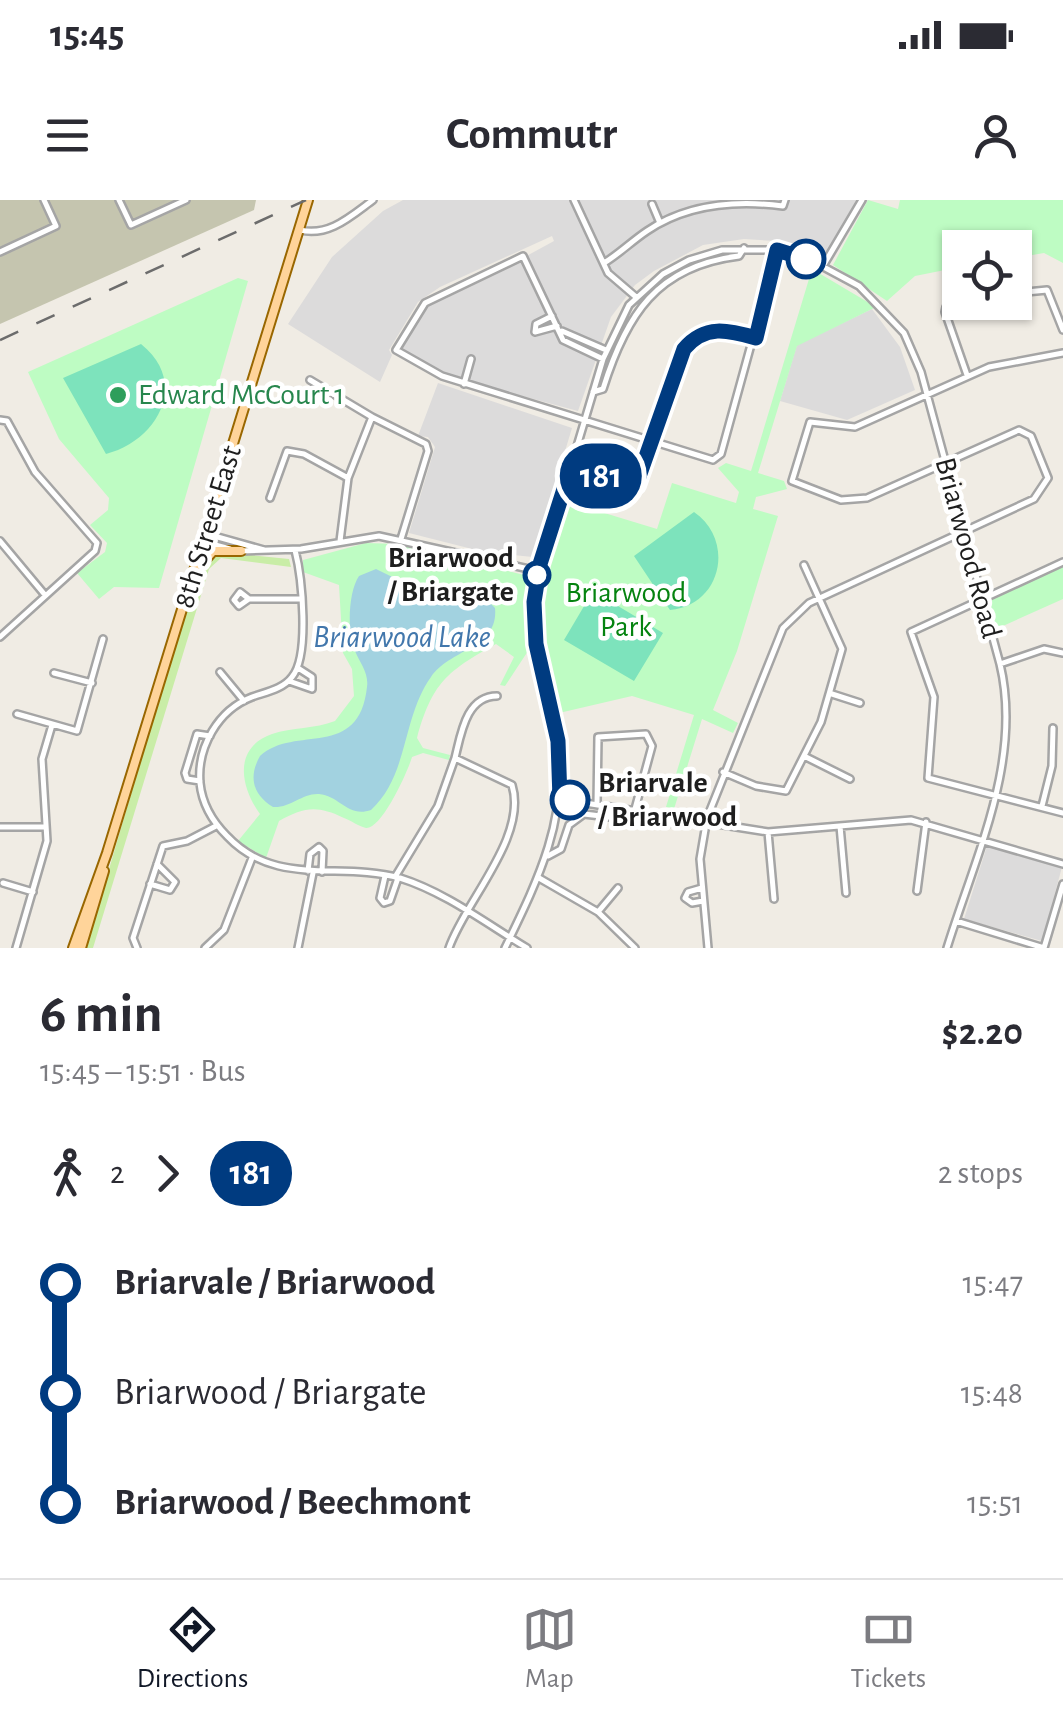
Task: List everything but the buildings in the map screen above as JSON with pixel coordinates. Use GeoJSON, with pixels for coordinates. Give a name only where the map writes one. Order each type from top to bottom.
{"type":"FeatureCollection","features":[{"type":"Feature","properties":{"kind":"main road","name":"8th Street East"},"geometry":{"type":"LineString","coordinates":[[81,948],[308,200]]}},
{"type":"Feature","properties":{"kind":"main road"},"geometry":{"type":"LineString","coordinates":[[189,589],[208,555],[241,551]]}},
{"type":"Feature","properties":{"kind":"main road","name":"8th Street East"},"geometry":{"type":"LineString","coordinates":[[73,948],[107,852]]}},
{"type":"Feature","properties":{"kind":"street"},"geometry":{"type":"LineString","coordinates":[[0,252],[56,226],[44,200]]}},
{"type":"Feature","properties":{"kind":"street"},"geometry":{"type":"LineString","coordinates":[[119,200],[131,226],[186,200]]}},
{"type":"Feature","properties":{"kind":"street"},"geometry":{"type":"LineString","coordinates":[[300,230],[323,231],[341,224],[372,200]]}},
{"type":"Feature","properties":{"kind":"street"},"geometry":{"type":"LineString","coordinates":[[574,200],[608,273],[636,297]]}},
{"type":"Feature","properties":{"kind":"street"},"geometry":{"type":"LineString","coordinates":[[604,263],[660,223],[722,202],[782,206],[785,200]]}},
{"type":"Feature","properties":{"kind":"street"},"geometry":{"type":"LineString","coordinates":[[824,266],[862,200]]}},
{"type":"Feature","properties":{"kind":"street"},"geometry":{"type":"LineString","coordinates":[[652,204],[660,223]]}},
{"type":"Feature","properties":{"kind":"street","name":"Briarwood Road"},"geometry":{"type":"LineString","coordinates":[[593,392],[603,389],[620,337],[648,298],[686,271],[739,256],[744,248]]}},
{"type":"Feature","properties":{"kind":"street","name":"Briarwood Road"},"geometry":{"type":"LineString","coordinates":[[505,948],[548,856],[560,799],[558,741],[534,624],[538,571],[603,358],[636,297],[689,260],[744,248],[777,250],[824,266],[859,286],[894,321],[912,350],[926,395],[1000,664],[1007,735],[995,794],[948,948]]}},
{"type":"Feature","properties":{"kind":"street"},"geometry":{"type":"LineString","coordinates":[[603,358],[568,344],[523,256],[425,303],[396,350],[464,384],[709,460],[720,457],[756,338],[777,250]]}},
{"type":"Feature","properties":{"kind":"street"},"geometry":{"type":"LineString","coordinates":[[1032,291],[1047,290],[1063,330]]}},
{"type":"Feature","properties":{"kind":"street"},"geometry":{"type":"LineString","coordinates":[[552,316],[536,324],[536,332],[559,328],[606,350]]}},
{"type":"Feature","properties":{"kind":"street"},"geometry":{"type":"LineString","coordinates":[[948,320],[968,376]]}},
{"type":"Feature","properties":{"kind":"street"},"geometry":{"type":"LineString","coordinates":[[571,467],[636,485],[678,364],[692,339],[717,329],[756,338]]}},
{"type":"Feature","properties":{"kind":"street"},"geometry":{"type":"LineString","coordinates":[[708,948],[702,888],[706,823],[722,772],[782,628],[799,609],[1034,500],[1046,486],[1046,470],[1031,436],[1019,430],[858,501],[796,486],[792,481],[812,420],[855,427],[1001,364],[1063,353]]}},
{"type":"Feature","properties":{"kind":"street"},"geometry":{"type":"LineString","coordinates":[[464,384],[472,359]]}},
{"type":"Feature","properties":{"kind":"street"},"geometry":{"type":"LineString","coordinates":[[310,380],[426,444],[428,450],[402,539]]}},
{"type":"Feature","properties":{"kind":"street"},"geometry":{"type":"LineString","coordinates":[[340,542],[348,478],[372,416]]}},
{"type":"Feature","properties":{"kind":"street"},"geometry":{"type":"LineString","coordinates":[[0,420],[8,420],[35,472],[97,543],[95,551],[0,637]]}},
{"type":"Feature","properties":{"kind":"street"},"geometry":{"type":"LineString","coordinates":[[270,498],[282,456],[290,450],[348,478]]}},
{"type":"Feature","properties":{"kind":"street"},"geometry":{"type":"LineString","coordinates":[[205,538],[241,551],[271,552],[366,536],[402,539],[465,558],[538,571]]}},
{"type":"Feature","properties":{"kind":"street"},"geometry":{"type":"LineString","coordinates":[[205,538],[271,552]]}},
{"type":"Feature","properties":{"kind":"street"},"geometry":{"type":"LineString","coordinates":[[0,541],[45,595]]}},
{"type":"Feature","properties":{"kind":"street"},"geometry":{"type":"LineString","coordinates":[[295,550],[300,599],[298,668],[290,681],[244,701],[223,717],[210,736],[200,781],[217,826],[252,858],[276,867],[396,878],[466,912],[527,948]]}},
{"type":"Feature","properties":{"kind":"street"},"geometry":{"type":"LineString","coordinates":[[1063,562],[916,628],[911,638],[934,696],[926,774],[936,782],[1063,813]]}},
{"type":"Feature","properties":{"kind":"street"},"geometry":{"type":"LineString","coordinates":[[722,772],[756,786],[786,791],[832,694],[842,649],[804,565]]}},
{"type":"Feature","properties":{"kind":"street"},"geometry":{"type":"LineString","coordinates":[[248,599],[300,599]]}},
{"type":"Feature","properties":{"kind":"street"},"geometry":{"type":"LineString","coordinates":[[17,714],[77,731],[103,639]]}},
{"type":"Feature","properties":{"kind":"street"},"geometry":{"type":"LineString","coordinates":[[1000,664],[1044,649],[1063,653]]}},
{"type":"Feature","properties":{"kind":"street"},"geometry":{"type":"LineString","coordinates":[[290,681],[312,689],[312,677],[298,668]]}},
{"type":"Feature","properties":{"kind":"street"},"geometry":{"type":"LineString","coordinates":[[54,672],[92,683]]}},
{"type":"Feature","properties":{"kind":"street"},"geometry":{"type":"LineString","coordinates":[[220,672],[244,701]]}},
{"type":"Feature","properties":{"kind":"street"},"geometry":{"type":"LineString","coordinates":[[832,694],[860,703]]}},
{"type":"Feature","properties":{"kind":"street"},"geometry":{"type":"LineString","coordinates":[[385,876],[380,898],[384,903],[390,901],[396,878],[438,806],[466,718],[483,698],[497,696]]}},
{"type":"Feature","properties":{"kind":"street"},"geometry":{"type":"LineString","coordinates":[[16,948],[45,854],[42,759],[52,725]]}},
{"type":"Feature","properties":{"kind":"street"},"geometry":{"type":"LineString","coordinates":[[1042,806],[1052,766],[1053,728]]}},
{"type":"Feature","properties":{"kind":"street"},"geometry":{"type":"LineString","coordinates":[[200,781],[186,778],[184,773],[197,734],[210,736]]}},
{"type":"Feature","properties":{"kind":"street"},"geometry":{"type":"LineString","coordinates":[[597,804],[598,737],[646,734],[652,746],[635,809]]}},
{"type":"Feature","properties":{"kind":"street"},"geometry":{"type":"LineString","coordinates":[[804,756],[850,779]]}},
{"type":"Feature","properties":{"kind":"street"},"geometry":{"type":"LineString","coordinates":[[449,948],[503,845],[514,789],[455,758]]}},
{"type":"Feature","properties":{"kind":"street"},"geometry":{"type":"LineString","coordinates":[[560,799],[768,832],[926,822],[1063,864]]}},
{"type":"Feature","properties":{"kind":"street"},"geometry":{"type":"LineString","coordinates":[[548,856],[561,850],[569,825],[584,814],[668,824],[674,816]]}},
{"type":"Feature","properties":{"kind":"street"},"geometry":{"type":"LineString","coordinates":[[918,890],[926,822]]}},
{"type":"Feature","properties":{"kind":"street"},"geometry":{"type":"LineString","coordinates":[[137,948],[133,938],[165,844],[187,841],[217,826]]}},
{"type":"Feature","properties":{"kind":"street"},"geometry":{"type":"LineString","coordinates":[[840,826],[846,893]]}},
{"type":"Feature","properties":{"kind":"street"},"geometry":{"type":"LineString","coordinates":[[0,827],[46,827]]}},
{"type":"Feature","properties":{"kind":"street"},"geometry":{"type":"LineString","coordinates":[[768,832],[774,899]]}},
{"type":"Feature","properties":{"kind":"street"},"geometry":{"type":"LineString","coordinates":[[298,948],[311,871],[310,854],[319,848],[323,851],[322,872]]}},
{"type":"Feature","properties":{"kind":"street"},"geometry":{"type":"LineString","coordinates":[[208,947],[232,914],[252,858]]}},
{"type":"Feature","properties":{"kind":"street"},"geometry":{"type":"LineString","coordinates":[[150,884],[170,890],[175,882],[156,864]]}},
{"type":"Feature","properties":{"kind":"street"},"geometry":{"type":"LineString","coordinates":[[538,878],[598,912],[634,948]]}},
{"type":"Feature","properties":{"kind":"street"},"geometry":{"type":"LineString","coordinates":[[3,883],[34,892]]}},
{"type":"Feature","properties":{"kind":"street"},"geometry":{"type":"LineString","coordinates":[[956,921],[1044,948],[1063,884]]}},
{"type":"Feature","properties":{"kind":"street"},"geometry":{"type":"LineString","coordinates":[[598,912],[618,888]]}},
{"type":"Feature","properties":{"kind":"street"},"geometry":{"type":"LineString","coordinates":[[702,888],[688,892],[686,898],[692,903],[704,901]]}},
{"type":"Feature","properties":{"kind":"shaded area"},"geometry":{"type":"Polygon","coordinates":[[[0,200],[256,200],[254,210],[0,324],[0,200]]]}},
{"type":"Feature","properties":{"kind":"shaded area"},"geometry":{"type":"Polygon","coordinates":[[[403,200],[868,200],[832,261],[776,241],[744,239],[703,245],[654,271],[635,285],[611,317],[578,411],[444,375],[401,349],[416,319],[439,296],[521,259],[554,241],[552,236],[440,287],[418,302],[389,350],[392,355],[380,382],[288,324],[332,257],[383,211],[403,200]]]}},
{"type":"Feature","properties":{"kind":"shaded area"},"geometry":{"type":"Polygon","coordinates":[[[872,309],[900,347],[915,390],[847,420],[780,401],[797,345],[872,309]]]}},
{"type":"Feature","properties":{"kind":"shaded area"},"geometry":{"type":"Polygon","coordinates":[[[438,383],[572,428],[533,557],[484,552],[409,533],[435,447],[428,437],[418,436],[438,383]]]}},
{"type":"Feature","properties":{"kind":"shaded area"},"geometry":{"type":"Polygon","coordinates":[[[987,846],[1062,867],[1042,941],[964,919],[987,846]]]}},
{"type":"Feature","properties":{"kind":"green space"},"geometry":{"type":"Polygon","coordinates":[[[868,200],[898,209],[900,200],[1063,200],[1063,263],[1044,253],[1032,255],[1032,230],[942,230],[942,271],[915,276],[887,301],[833,265],[868,200]]]}},
{"type":"Feature","properties":{"kind":"green space","name":"Briarwood Park"},"geometry":{"type":"Polygon","coordinates":[[[812,269],[876,307],[797,346],[758,473],[784,481],[787,489],[756,497],[753,509],[778,516],[737,651],[713,710],[738,723],[733,733],[702,719],[674,809],[666,807],[694,715],[632,696],[559,713],[542,629],[544,583],[556,532],[565,501],[657,529],[672,483],[736,503],[739,492],[718,468],[726,463],[751,471],[812,269]]]}},
{"type":"Feature","properties":{"kind":"green space"},"geometry":{"type":"Polygon","coordinates":[[[238,278],[248,281],[159,588],[114,587],[99,599],[77,573],[105,552],[107,543],[90,525],[108,510],[109,498],[59,439],[28,372],[238,278]]]}},
{"type":"Feature","properties":{"kind":"green space","name":"Edward McCourt 1"},"geometry":{"type":"Polygon","coordinates":[[[141,344],[156,359],[163,376],[165,393],[161,409],[140,437],[106,454],[63,378],[141,344]]]}},
{"type":"Feature","properties":{"kind":"green space"},"geometry":{"type":"Polygon","coordinates":[[[694,512],[715,539],[717,570],[701,597],[670,610],[634,556],[694,512]]]}},
{"type":"Feature","properties":{"kind":"green space"},"geometry":{"type":"Polygon","coordinates":[[[366,543],[398,544],[524,575],[531,583],[525,631],[528,651],[505,686],[500,685],[514,657],[496,644],[465,662],[444,681],[429,704],[417,738],[423,748],[450,755],[449,760],[423,753],[412,757],[394,798],[372,826],[366,828],[326,811],[303,810],[279,821],[266,858],[238,841],[260,814],[245,781],[244,769],[251,749],[272,734],[335,721],[354,696],[352,669],[343,653],[339,585],[303,572],[303,560],[366,543]]]}},
{"type":"Feature","properties":{"kind":"green space"},"geometry":{"type":"Polygon","coordinates":[[[221,552],[289,559],[291,567],[221,558],[209,569],[93,948],[86,948],[183,616],[200,571],[221,552]]]}},
{"type":"Feature","properties":{"kind":"green space"},"geometry":{"type":"Polygon","coordinates":[[[1063,566],[1063,599],[994,630],[988,600],[1063,566]]]}},
{"type":"Feature","properties":{"kind":"green space"},"geometry":{"type":"Polygon","coordinates":[[[593,591],[663,633],[634,681],[564,640],[593,591]]]}},
{"type":"Feature","properties":{"kind":"water","name":"Briarwood Lake"},"geometry":{"type":"Polygon","coordinates":[[[376,569],[427,594],[484,597],[495,608],[494,621],[482,640],[431,677],[415,710],[392,780],[371,810],[356,811],[319,794],[273,807],[255,785],[254,771],[260,756],[290,742],[339,733],[362,710],[367,682],[352,643],[351,602],[359,576],[376,569]]]}},
{"type":"Feature","properties":{"kind":"railway"},"geometry":{"type":"LineString","coordinates":[[0,340],[306,200]]}},
{"type":"Feature","properties":{"kind":"bus line","name":"181"},"geometry":{"type":"LineString","coordinates":[[570,800],[560,799],[558,741],[534,624],[538,571],[571,467],[636,485],[684,349],[692,339],[717,329],[756,338],[777,250],[806,259]]}},
{"type":"Feature","properties":{"kind":"place","name":"Edward McCourt 1"},"geometry":{"type":"Point","coordinates":[118,395]}},
{"type":"Feature","properties":{"kind":"place","name":"Briarwood / Briargate"},"geometry":{"type":"Point","coordinates":[537,575]}},
{"type":"Feature","properties":{"kind":"place","name":"Briarvale / Briarwood"},"geometry":{"type":"Point","coordinates":[570,800]}}]}
